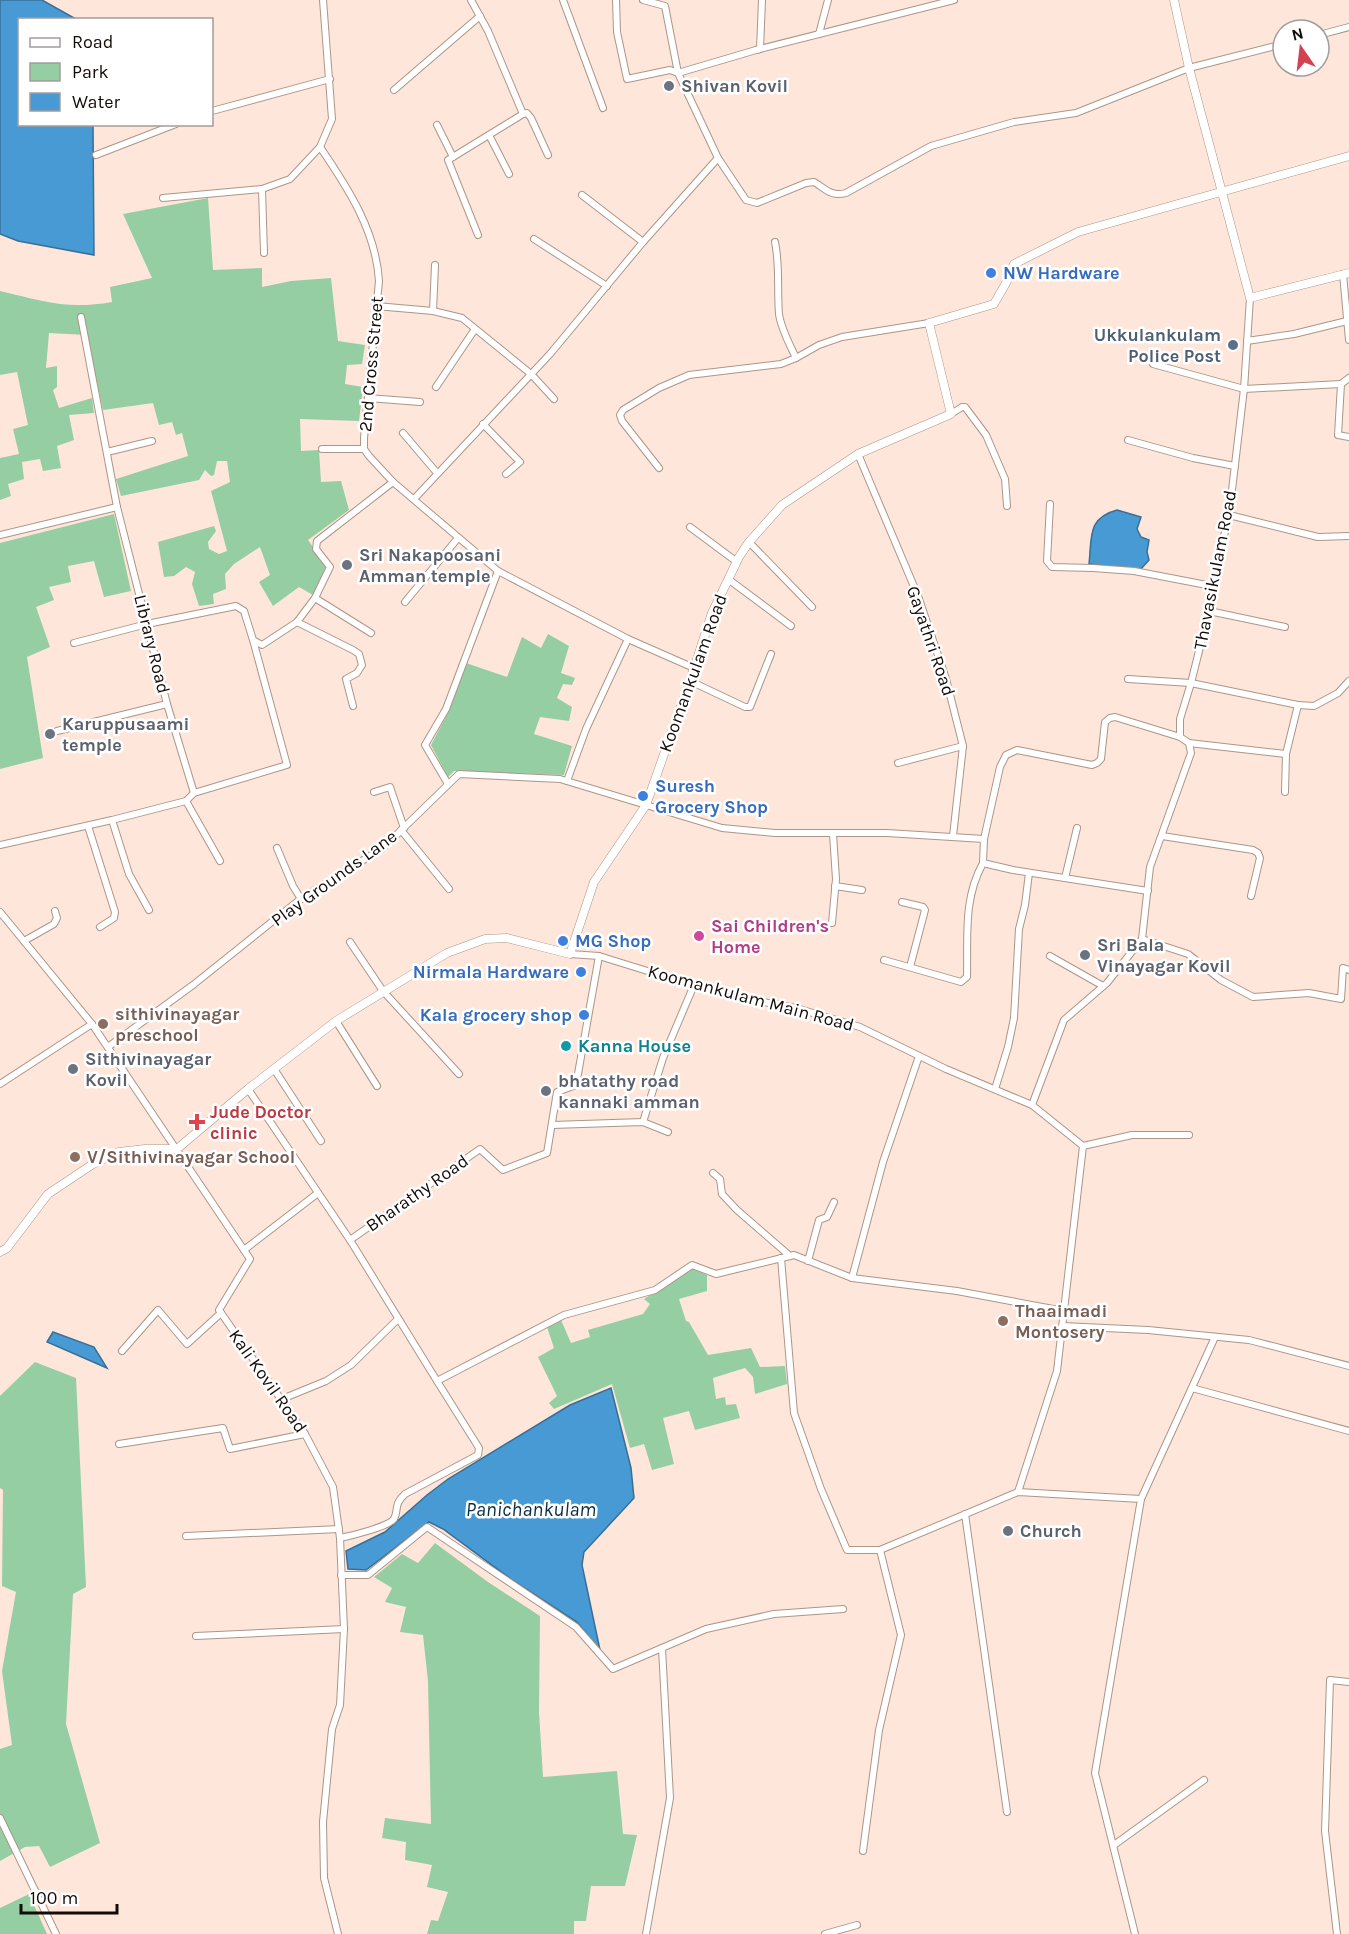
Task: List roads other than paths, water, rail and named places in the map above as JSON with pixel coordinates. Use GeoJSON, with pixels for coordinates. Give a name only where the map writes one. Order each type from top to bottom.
{"type":"FeatureCollection","features":[{"type":"Feature","properties":{"kind":"street"},"geometry":{"type":"LineString","coordinates":[[163,198],[262,189],[290,179],[320,147],[332,119],[323,0]]}},
{"type":"Feature","properties":{"kind":"street"},"geometry":{"type":"LineString","coordinates":[[471,0],[523,114]]}},
{"type":"Feature","properties":{"kind":"street"},"geometry":{"type":"LineString","coordinates":[[563,0],[603,108]]}},
{"type":"Feature","properties":{"kind":"street"},"geometry":{"type":"LineString","coordinates":[[616,0],[617,32],[627,79],[670,70],[678,72],[954,0]]}},
{"type":"Feature","properties":{"kind":"street"},"geometry":{"type":"LineString","coordinates":[[643,0],[665,6],[678,72],[718,158],[746,200],[757,202],[800,185],[814,182],[828,193],[837,196],[931,146],[1014,122],[1076,113],[1189,68],[1271,47]]}},
{"type":"Feature","properties":{"kind":"street"},"geometry":{"type":"LineString","coordinates":[[756,50],[760,49],[762,0]]}},
{"type":"Feature","properties":{"kind":"street"},"geometry":{"type":"LineString","coordinates":[[819,34],[828,0]]}},
{"type":"Feature","properties":{"kind":"street","name":"Thavasikulam Road"},"geometry":{"type":"LineString","coordinates":[[1174,0],[1189,68],[1250,298],[1244,389],[1229,515],[1212,586],[1209,611],[1180,719],[1180,737]]}},
{"type":"Feature","properties":{"kind":"street"},"geometry":{"type":"LineString","coordinates":[[394,90],[480,16]]}},
{"type":"Feature","properties":{"kind":"street"},"geometry":{"type":"LineString","coordinates":[[1331,32],[1349,27]]}},
{"type":"Feature","properties":{"kind":"street"},"geometry":{"type":"LineString","coordinates":[[213,111],[330,79]]}},
{"type":"Feature","properties":{"kind":"street"},"geometry":{"type":"LineString","coordinates":[[477,235],[448,165],[448,160],[527,113],[548,154]]}},
{"type":"Feature","properties":{"kind":"street"},"geometry":{"type":"LineString","coordinates":[[437,125],[453,157]]}},
{"type":"Feature","properties":{"kind":"street"},"geometry":{"type":"LineString","coordinates":[[96,155],[171,126]]}},
{"type":"Feature","properties":{"kind":"street"},"geometry":{"type":"LineString","coordinates":[[489,135],[509,174]]}},
{"type":"Feature","properties":{"kind":"street","name":"2nd Cross Street"},"geometry":{"type":"LineString","coordinates":[[320,147],[346,184],[358,207],[378,265],[380,281],[364,449],[393,482],[498,571],[628,639],[694,668]]}},
{"type":"Feature","properties":{"kind":"street"},"geometry":{"type":"LineString","coordinates":[[659,468],[622,421],[620,415],[623,410],[658,388],[689,375],[781,364],[819,345],[842,337],[928,323],[994,304],[1014,264],[1078,232],[1349,156]]}},
{"type":"Feature","properties":{"kind":"street"},"geometry":{"type":"LineString","coordinates":[[414,499],[550,354],[718,158]]}},
{"type":"Feature","properties":{"kind":"street"},"geometry":{"type":"LineString","coordinates":[[262,189],[264,253]]}},
{"type":"Feature","properties":{"kind":"street"},"geometry":{"type":"LineString","coordinates":[[582,195],[644,242]]}},
{"type":"Feature","properties":{"kind":"street"},"geometry":{"type":"LineString","coordinates":[[534,239],[607,286]]}},
{"type":"Feature","properties":{"kind":"street"},"geometry":{"type":"LineString","coordinates":[[776,242],[779,316],[796,358]]}},
{"type":"Feature","properties":{"kind":"street"},"geometry":{"type":"LineString","coordinates":[[433,311],[435,265]]}},
{"type":"Feature","properties":{"kind":"street"},"geometry":{"type":"LineString","coordinates":[[1250,298],[1346,274],[1349,340]]}},
{"type":"Feature","properties":{"kind":"street"},"geometry":{"type":"LineString","coordinates":[[376,306],[433,311],[462,318],[531,374],[554,399]]}},
{"type":"Feature","properties":{"kind":"street","name":"Library Road"},"geometry":{"type":"LineString","coordinates":[[81,316],[117,507],[167,705],[194,793]]}},
{"type":"Feature","properties":{"kind":"street"},"geometry":{"type":"LineString","coordinates":[[1247,341],[1293,334],[1347,321]]}},
{"type":"Feature","properties":{"kind":"street"},"geometry":{"type":"LineString","coordinates":[[928,323],[951,414],[965,407],[986,435],[1005,479],[1007,506]]}},
{"type":"Feature","properties":{"kind":"street"},"geometry":{"type":"LineString","coordinates":[[436,387],[475,329]]}},
{"type":"Feature","properties":{"kind":"street"},"geometry":{"type":"LineString","coordinates":[[1154,364],[1244,389],[1341,384],[1349,378]]}},
{"type":"Feature","properties":{"kind":"street"},"geometry":{"type":"LineString","coordinates":[[1341,384],[1338,435],[1349,437]]}},
{"type":"Feature","properties":{"kind":"street"},"geometry":{"type":"LineString","coordinates":[[368,398],[420,402]]}},
{"type":"Feature","properties":{"kind":"street","name":"Koomankulam Road"},"geometry":{"type":"LineString","coordinates":[[570,954],[594,882],[646,805],[712,613],[749,542],[782,505],[858,454],[951,414]]}},
{"type":"Feature","properties":{"kind":"street"},"geometry":{"type":"LineString","coordinates":[[483,424],[520,462],[506,474]]}},
{"type":"Feature","properties":{"kind":"street"},"geometry":{"type":"LineString","coordinates":[[403,433],[437,472]]}},
{"type":"Feature","properties":{"kind":"street"},"geometry":{"type":"LineString","coordinates":[[1128,440],[1193,458],[1235,466]]}},
{"type":"Feature","properties":{"kind":"street"},"geometry":{"type":"LineString","coordinates":[[107,452],[152,441]]}},
{"type":"Feature","properties":{"kind":"street"},"geometry":{"type":"LineString","coordinates":[[322,449],[364,449]]}},
{"type":"Feature","properties":{"kind":"street","name":"Gayathri Road"},"geometry":{"type":"LineString","coordinates":[[858,454],[918,596],[946,678],[963,746],[953,836]]}},
{"type":"Feature","properties":{"kind":"street"},"geometry":{"type":"LineString","coordinates":[[253,640],[262,645],[297,622],[315,598],[330,567],[316,549],[317,541],[393,482]]}},
{"type":"Feature","properties":{"kind":"street"},"geometry":{"type":"LineString","coordinates":[[1050,504],[1047,561],[1052,567],[1134,571],[1212,586]]}},
{"type":"Feature","properties":{"kind":"street"},"geometry":{"type":"LineString","coordinates":[[0,535],[117,507]]}},
{"type":"Feature","properties":{"kind":"street"},"geometry":{"type":"LineString","coordinates":[[1229,515],[1318,537],[1349,536]]}},
{"type":"Feature","properties":{"kind":"street"},"geometry":{"type":"LineString","coordinates":[[690,527],[737,562]]}},
{"type":"Feature","properties":{"kind":"street"},"geometry":{"type":"LineString","coordinates":[[405,602],[458,538]]}},
{"type":"Feature","properties":{"kind":"street"},"geometry":{"type":"LineString","coordinates":[[749,542],[812,607]]}},
{"type":"Feature","properties":{"kind":"street"},"geometry":{"type":"LineString","coordinates":[[448,784],[425,745],[446,709],[498,571]]}},
{"type":"Feature","properties":{"kind":"street"},"geometry":{"type":"LineString","coordinates":[[728,579],[792,626]]}},
{"type":"Feature","properties":{"kind":"street"},"geometry":{"type":"LineString","coordinates":[[315,598],[371,633]]}},
{"type":"Feature","properties":{"kind":"street"},"geometry":{"type":"LineString","coordinates":[[0,845],[186,801],[194,793],[286,765],[253,640],[243,611],[236,606],[147,624],[74,643]]}},
{"type":"Feature","properties":{"kind":"street"},"geometry":{"type":"LineString","coordinates":[[1209,611],[1285,627]]}},
{"type":"Feature","properties":{"kind":"street"},"geometry":{"type":"LineString","coordinates":[[297,622],[358,654],[362,665],[357,673],[346,679],[353,706]]}},
{"type":"Feature","properties":{"kind":"street"},"geometry":{"type":"LineString","coordinates":[[567,780],[586,729],[628,639]]}},
{"type":"Feature","properties":{"kind":"street"},"geometry":{"type":"LineString","coordinates":[[690,681],[745,707],[750,707],[771,654]]}},
{"type":"Feature","properties":{"kind":"street"},"geometry":{"type":"LineString","coordinates":[[1128,679],[1191,683],[1298,705],[1314,706],[1338,693],[1349,681]]}},
{"type":"Feature","properties":{"kind":"street"},"geometry":{"type":"LineString","coordinates":[[57,731],[167,705]]}},
{"type":"Feature","properties":{"kind":"street"},"geometry":{"type":"LineString","coordinates":[[1285,792],[1286,753],[1298,705]]}},
{"type":"Feature","properties":{"kind":"street"},"geometry":{"type":"LineString","coordinates":[[884,960],[961,982],[965,981],[967,977],[968,903],[973,881],[983,862],[984,839],[1000,767],[1006,755],[1017,750],[1092,765],[1101,759],[1105,722],[1115,717],[1180,737],[1189,743],[1286,753]]}},
{"type":"Feature","properties":{"kind":"street"},"geometry":{"type":"LineString","coordinates":[[1032,1105],[1064,1020],[1103,986],[1142,939],[1150,867],[1191,753],[1189,743]]}},
{"type":"Feature","properties":{"kind":"street"},"geometry":{"type":"LineString","coordinates":[[898,763],[963,746]]}},
{"type":"Feature","properties":{"kind":"street","name":"Play Grounds Lane"},"geometry":{"type":"LineString","coordinates":[[108,1047],[193,985],[301,899],[384,847],[459,774],[567,780],[722,828],[775,833],[887,833],[984,839]]}},
{"type":"Feature","properties":{"kind":"street"},"geometry":{"type":"LineString","coordinates":[[374,792],[390,787],[402,829],[449,889]]}},
{"type":"Feature","properties":{"kind":"street"},"geometry":{"type":"LineString","coordinates":[[186,801],[220,861]]}},
{"type":"Feature","properties":{"kind":"street"},"geometry":{"type":"LineString","coordinates":[[112,820],[129,874],[148,910]]}},
{"type":"Feature","properties":{"kind":"street"},"geometry":{"type":"LineString","coordinates":[[88,826],[115,912],[114,918],[100,927]]}},
{"type":"Feature","properties":{"kind":"street"},"geometry":{"type":"LineString","coordinates":[[1065,878],[1077,828]]}},
{"type":"Feature","properties":{"kind":"street"},"geometry":{"type":"LineString","coordinates":[[831,923],[836,857],[833,834]]}},
{"type":"Feature","properties":{"kind":"street"},"geometry":{"type":"LineString","coordinates":[[1162,836],[1253,850],[1258,853],[1260,858],[1251,896]]}},
{"type":"Feature","properties":{"kind":"street"},"geometry":{"type":"LineString","coordinates":[[277,848],[301,899]]}},
{"type":"Feature","properties":{"kind":"street"},"geometry":{"type":"LineString","coordinates":[[983,862],[1029,873],[1148,891]]}},
{"type":"Feature","properties":{"kind":"street"},"geometry":{"type":"LineString","coordinates":[[995,1089],[1014,1018],[1019,929],[1029,873]]}},
{"type":"Feature","properties":{"kind":"street"},"geometry":{"type":"LineString","coordinates":[[835,886],[862,890]]}},
{"type":"Feature","properties":{"kind":"street"},"geometry":{"type":"LineString","coordinates":[[902,902],[923,907],[926,910],[910,967]]}},
{"type":"Feature","properties":{"kind":"street"},"geometry":{"type":"LineString","coordinates":[[24,941],[54,924],[57,918],[55,911]]}},
{"type":"Feature","properties":{"kind":"street"},"geometry":{"type":"LineString","coordinates":[[0,912],[92,1024],[244,1250],[318,1193]]}},
{"type":"Feature","properties":{"kind":"street","name":"Koomankulam Main Road"},"geometry":{"type":"LineString","coordinates":[[177,1149],[274,1069],[336,1022],[383,991],[447,953],[485,939],[507,938],[570,954],[599,956],[725,995],[796,1008],[860,1027],[919,1056],[1032,1105],[1083,1146]]}},
{"type":"Feature","properties":{"kind":"street"},"geometry":{"type":"LineString","coordinates":[[1142,939],[1188,954],[1221,980],[1253,997],[1309,993],[1341,999],[1343,968],[1349,970]]}},
{"type":"Feature","properties":{"kind":"street"},"geometry":{"type":"LineString","coordinates":[[350,942],[383,991],[459,1074]]}},
{"type":"Feature","properties":{"kind":"street","name":"Bharathy Road"},"geometry":{"type":"LineString","coordinates":[[350,1240],[480,1149],[503,1170],[547,1153],[557,1092],[576,1085],[599,956]]}},
{"type":"Feature","properties":{"kind":"street"},"geometry":{"type":"LineString","coordinates":[[1050,956],[1103,986]]}},
{"type":"Feature","properties":{"kind":"street"},"geometry":{"type":"LineString","coordinates":[[643,1122],[663,1058],[694,986]]}},
{"type":"Feature","properties":{"kind":"street"},"geometry":{"type":"LineString","coordinates":[[336,1022],[377,1086]]}},
{"type":"Feature","properties":{"kind":"street"},"geometry":{"type":"LineString","coordinates":[[0,1084],[92,1024]]}},
{"type":"Feature","properties":{"kind":"street"},"geometry":{"type":"LineString","coordinates":[[852,1278],[883,1162],[919,1056]]}},
{"type":"Feature","properties":{"kind":"street"},"geometry":{"type":"LineString","coordinates":[[274,1069],[321,1141]]}},
{"type":"Feature","properties":{"kind":"street"},"geometry":{"type":"LineString","coordinates":[[248,1089],[350,1240],[479,1448],[478,1455],[405,1494],[399,1499],[395,1516],[390,1522],[356,1536],[340,1538]]}},
{"type":"Feature","properties":{"kind":"street"},"geometry":{"type":"LineString","coordinates":[[552,1125],[643,1122],[668,1132]]}},
{"type":"Feature","properties":{"kind":"street"},"geometry":{"type":"LineString","coordinates":[[1018,1492],[1058,1371],[1083,1146],[1132,1135],[1190,1135]]}},
{"type":"Feature","properties":{"kind":"street"},"geometry":{"type":"LineString","coordinates":[[0,1252],[7,1248],[48,1194],[93,1164],[119,1152],[177,1149]]}},
{"type":"Feature","properties":{"kind":"street"},"geometry":{"type":"LineString","coordinates":[[713,1173],[720,1179],[722,1194],[789,1256]]}},
{"type":"Feature","properties":{"kind":"street"},"geometry":{"type":"LineString","coordinates":[[808,1261],[819,1220],[827,1217],[834,1202]]}},
{"type":"Feature","properties":{"kind":"street","name":"Kali Kovil Road"},"geometry":{"type":"LineString","coordinates":[[244,1250],[250,1259],[219,1310],[305,1434],[333,1487],[339,1529],[344,1629],[340,1705],[332,1729],[323,1822],[324,1878],[338,1934]]}},
{"type":"Feature","properties":{"kind":"street"},"geometry":{"type":"LineString","coordinates":[[437,1381],[564,1315],[655,1290],[692,1265],[716,1274],[794,1256],[852,1278],[957,1291],[1064,1311]]}},
{"type":"Feature","properties":{"kind":"street"},"geometry":{"type":"LineString","coordinates":[[781,1258],[794,1413],[821,1489],[848,1550],[880,1550],[1018,1492],[1141,1499]]}},
{"type":"Feature","properties":{"kind":"street"},"geometry":{"type":"LineString","coordinates":[[122,1351],[158,1310],[187,1344],[220,1312]]}},
{"type":"Feature","properties":{"kind":"street"},"geometry":{"type":"LineString","coordinates":[[282,1399],[326,1381],[351,1365],[398,1319]]}},
{"type":"Feature","properties":{"kind":"street"},"geometry":{"type":"LineString","coordinates":[[1062,1326],[1148,1330],[1248,1340],[1349,1366]]}},
{"type":"Feature","properties":{"kind":"street"},"geometry":{"type":"LineString","coordinates":[[1135,1934],[1095,1773],[1141,1499],[1215,1337]]}},
{"type":"Feature","properties":{"kind":"street"},"geometry":{"type":"LineString","coordinates":[[1192,1388],[1349,1431]]}},
{"type":"Feature","properties":{"kind":"street"},"geometry":{"type":"LineString","coordinates":[[119,1444],[223,1428],[230,1449],[305,1434]]}},
{"type":"Feature","properties":{"kind":"street"},"geometry":{"type":"LineString","coordinates":[[965,1514],[1006,1812]]}},
{"type":"Feature","properties":{"kind":"street"},"geometry":{"type":"LineString","coordinates":[[341,1575],[369,1575],[427,1527],[576,1627],[613,1670],[706,1629],[774,1614],[843,1609]]}},
{"type":"Feature","properties":{"kind":"street"},"geometry":{"type":"LineString","coordinates":[[186,1536],[339,1529]]}},
{"type":"Feature","properties":{"kind":"street"},"geometry":{"type":"LineString","coordinates":[[863,1851],[879,1730],[902,1635],[880,1550]]}},
{"type":"Feature","properties":{"kind":"street"},"geometry":{"type":"LineString","coordinates":[[196,1636],[344,1629]]}},
{"type":"Feature","properties":{"kind":"street"},"geometry":{"type":"LineString","coordinates":[[646,1934],[670,1798],[662,1648]]}},
{"type":"Feature","properties":{"kind":"street"},"geometry":{"type":"LineString","coordinates":[[1337,1934],[1325,1831],[1330,1680],[1349,1682]]}},
{"type":"Feature","properties":{"kind":"street"},"geometry":{"type":"LineString","coordinates":[[1114,1845],[1204,1780]]}},
{"type":"Feature","properties":{"kind":"street"},"geometry":{"type":"LineString","coordinates":[[0,1818],[56,1934]]}},
{"type":"Feature","properties":{"kind":"street"},"geometry":{"type":"LineString","coordinates":[[827,1934],[857,1925]]}},
{"type":"Feature","properties":{"kind":"water"},"geometry":{"type":"Polygon","coordinates":[[[0,0],[42,0],[74,18],[18,18],[18,126],[93,126],[94,255],[18,241],[0,234],[0,0]]]}},
{"type":"Feature","properties":{"kind":"water"},"geometry":{"type":"Polygon","coordinates":[[[1117,510],[1141,517],[1137,529],[1141,537],[1149,540],[1147,552],[1149,560],[1140,570],[1089,564],[1091,537],[1096,523],[1100,518],[1117,510]]]}},
{"type":"Feature","properties":{"kind":"water"},"geometry":{"type":"Polygon","coordinates":[[[53,1332],[94,1347],[107,1368],[47,1342],[53,1332]]]}},
{"type":"Feature","properties":{"kind":"water","name":"Panichankulam"},"geometry":{"type":"Polygon","coordinates":[[[611,1388],[631,1468],[634,1498],[584,1552],[582,1565],[600,1650],[577,1622],[512,1580],[443,1529],[429,1522],[366,1570],[348,1569],[346,1551],[385,1532],[448,1479],[570,1405],[611,1388]]]}},
{"type":"Feature","properties":{"kind":"place","name":"Shivan Kovil"},"geometry":{"type":"Point","coordinates":[669,86]}},
{"type":"Feature","properties":{"kind":"place","name":"NW Hardware"},"geometry":{"type":"Point","coordinates":[991,273]}},
{"type":"Feature","properties":{"kind":"place","name":"Ukkulankulam Police Post"},"geometry":{"type":"Point","coordinates":[1233,345]}},
{"type":"Feature","properties":{"kind":"place","name":"Sri Nakapoosani Amman temple"},"geometry":{"type":"Point","coordinates":[347,565]}},
{"type":"Feature","properties":{"kind":"place","name":"Karuppusaami temple"},"geometry":{"type":"Point","coordinates":[50,734]}},
{"type":"Feature","properties":{"kind":"place","name":"Suresh Grocery Shop"},"geometry":{"type":"Point","coordinates":[643,796]}},
{"type":"Feature","properties":{"kind":"place","name":"Sai Children's Home"},"geometry":{"type":"Point","coordinates":[699,936]}},
{"type":"Feature","properties":{"kind":"place","name":"MG Shop"},"geometry":{"type":"Point","coordinates":[563,941]}},
{"type":"Feature","properties":{"kind":"place","name":"Sri Bala Vinayagar Kovil"},"geometry":{"type":"Point","coordinates":[1085,955]}},
{"type":"Feature","properties":{"kind":"place","name":"Nirmala Hardware"},"geometry":{"type":"Point","coordinates":[581,972]}},
{"type":"Feature","properties":{"kind":"place","name":"Kala grocery shop"},"geometry":{"type":"Point","coordinates":[584,1015]}},
{"type":"Feature","properties":{"kind":"place","name":"sithivinayagar preschool"},"geometry":{"type":"Point","coordinates":[103,1024]}},
{"type":"Feature","properties":{"kind":"place","name":"Kanna House"},"geometry":{"type":"Point","coordinates":[566,1046]}},
{"type":"Feature","properties":{"kind":"place","name":"Sithivinayagar Kovil"},"geometry":{"type":"Point","coordinates":[73,1069]}},
{"type":"Feature","properties":{"kind":"place","name":"bhatathy road kannaki amman"},"geometry":{"type":"Point","coordinates":[546,1091]}},
{"type":"Feature","properties":{"kind":"place","name":"Jude Doctor clinic"},"geometry":{"type":"Point","coordinates":[197,1122]}},
{"type":"Feature","properties":{"kind":"place","name":"V/Sithivinayagar School"},"geometry":{"type":"Point","coordinates":[75,1157]}},
{"type":"Feature","properties":{"kind":"place","name":"Thaaimadi Montosery"},"geometry":{"type":"Point","coordinates":[1003,1321]}},
{"type":"Feature","properties":{"kind":"place","name":"Church"},"geometry":{"type":"Point","coordinates":[1008,1531]}}]}
